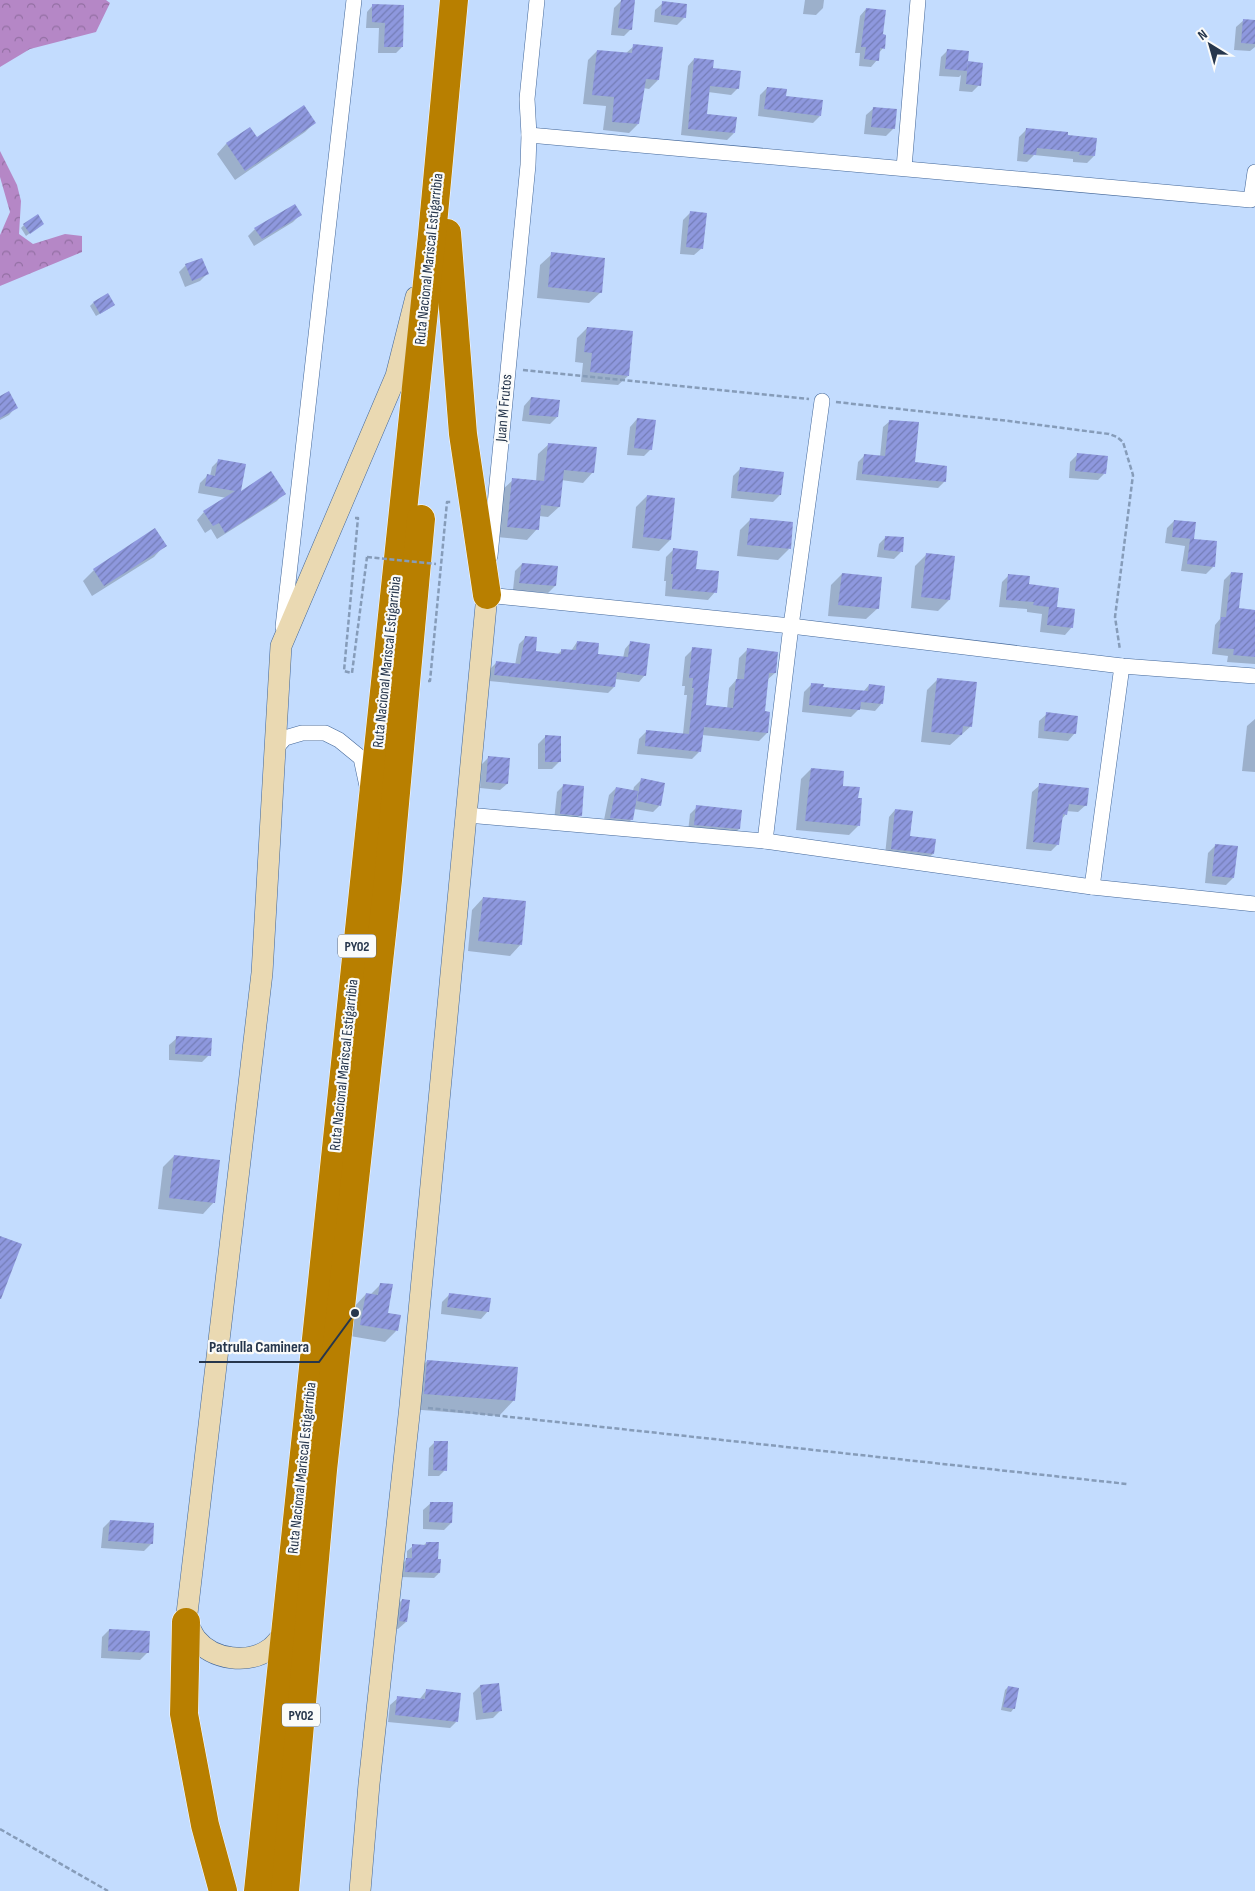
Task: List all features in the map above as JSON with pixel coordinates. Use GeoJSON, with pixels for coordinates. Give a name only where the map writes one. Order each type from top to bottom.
{"type":"FeatureCollection","features":[{"type":"Feature","properties":{"kind":"highway","name":"Ruta Nacional Mariscal Estigarribia"},"geometry":{"type":"LineString","coordinates":[[285,1891],[324,1470],[388,880],[440,234],[454,0]]}},
{"type":"Feature","properties":{"kind":"highway","name":"Ruta Nacional Mariscal Estigarribia"},"geometry":{"type":"LineString","coordinates":[[258,1891],[372,804],[440,234],[472,0]]}},
{"type":"Feature","properties":{"kind":"highway"},"geometry":{"type":"LineString","coordinates":[[440,234],[463,434],[487,595]]}},
{"type":"Feature","properties":{"kind":"highway"},"geometry":{"type":"LineString","coordinates":[[186,1622],[184,1714],[205,1825],[223,1891]]}},
{"type":"Feature","properties":{"kind":"street"},"geometry":{"type":"LineString","coordinates":[[284,1634],[270,1648],[252,1657],[231,1658],[212,1652],[196,1639],[186,1622],[262,973],[281,646],[354,0]]}},
{"type":"Feature","properties":{"kind":"street","name":"Juan M Frutos"},"geometry":{"type":"LineString","coordinates":[[360,1891],[369,1784],[410,1406],[467,815],[530,134],[527,99],[537,0]]}},
{"type":"Feature","properties":{"kind":"street"},"geometry":{"type":"LineString","coordinates":[[904,168],[918,0]]}},
{"type":"Feature","properties":{"kind":"street"},"geometry":{"type":"LineString","coordinates":[[530,134],[1251,200],[1255,172]]}},
{"type":"Feature","properties":{"kind":"street"},"geometry":{"type":"LineString","coordinates":[[281,646],[396,376],[440,234]]}},
{"type":"Feature","properties":{"kind":"street"},"geometry":{"type":"LineString","coordinates":[[765,841],[791,626],[822,401]]}},
{"type":"Feature","properties":{"kind":"street"},"geometry":{"type":"LineString","coordinates":[[487,595],[791,626],[1122,666],[1255,676]]}},
{"type":"Feature","properties":{"kind":"street"},"geometry":{"type":"LineString","coordinates":[[1092,887],[1122,666]]}},
{"type":"Feature","properties":{"kind":"street"},"geometry":{"type":"LineString","coordinates":[[275,749],[286,738],[302,733],[325,733],[339,740],[361,758],[372,804]]}},
{"type":"Feature","properties":{"kind":"street"},"geometry":{"type":"LineString","coordinates":[[467,815],[765,841],[1092,887],[1255,904]]}},
{"type":"Feature","properties":{"kind":"path"},"geometry":{"type":"LineString","coordinates":[[508,368],[1054,426],[1109,434],[1117,437],[1123,442],[1133,474],[1115,617],[1122,666]]}},
{"type":"Feature","properties":{"kind":"path"},"geometry":{"type":"LineString","coordinates":[[422,681],[430,681],[447,502],[454,502]]}},
{"type":"Feature","properties":{"kind":"path"},"geometry":{"type":"LineString","coordinates":[[336,516],[358,518],[344,672],[352,673],[367,557],[436,564]]}},
{"type":"Feature","properties":{"kind":"path"},"geometry":{"type":"LineString","coordinates":[[410,1406],[1127,1484]]}},
{"type":"Feature","properties":{"kind":"path"},"geometry":{"type":"LineString","coordinates":[[0,1829],[108,1891]]}},
{"type":"Feature","properties":{"kind":"green space"},"geometry":{"type":"Polygon","coordinates":[[[0,0],[106,0],[110,3],[96,32],[30,49],[0,67],[0,0]]]}},
{"type":"Feature","properties":{"kind":"green space"},"geometry":{"type":"Polygon","coordinates":[[[0,151],[17,185],[21,201],[19,234],[33,244],[65,234],[82,236],[82,252],[0,286],[0,235],[10,212],[0,177],[0,151]]]}},
{"type":"Feature","properties":{"kind":"building"},"geometry":{"type":"Polygon","coordinates":[[[621,0],[635,0],[632,30],[618,28],[621,0]]]}},
{"type":"Feature","properties":{"kind":"building"},"geometry":{"type":"Polygon","coordinates":[[[662,1],[687,4],[686,18],[661,15],[662,1]]]}},
{"type":"Feature","properties":{"kind":"building"},"geometry":{"type":"Polygon","coordinates":[[[372,4],[404,5],[403,47],[384,47],[385,23],[372,22],[372,4]]]}},
{"type":"Feature","properties":{"kind":"building"},"geometry":{"type":"Polygon","coordinates":[[[866,8],[886,10],[883,34],[886,35],[885,49],[880,48],[879,61],[864,59],[866,47],[861,47],[866,8]]]}},
{"type":"Feature","properties":{"kind":"building"},"geometry":{"type":"Polygon","coordinates":[[[1243,19],[1255,20],[1255,44],[1241,43],[1243,19]]]}},
{"type":"Feature","properties":{"kind":"building"},"geometry":{"type":"Polygon","coordinates":[[[633,44],[663,47],[659,80],[646,79],[639,124],[612,122],[614,97],[592,95],[597,50],[632,53],[633,44]]]}},
{"type":"Feature","properties":{"kind":"building"},"geometry":{"type":"Polygon","coordinates":[[[947,49],[969,51],[967,71],[945,69],[947,49]]]}},
{"type":"Feature","properties":{"kind":"building"},"geometry":{"type":"Polygon","coordinates":[[[694,58],[714,60],[713,68],[741,71],[739,89],[710,86],[707,114],[737,117],[735,133],[688,129],[694,58]]]}},
{"type":"Feature","properties":{"kind":"building"},"geometry":{"type":"Polygon","coordinates":[[[968,61],[983,63],[981,86],[966,84],[968,61]]]}},
{"type":"Feature","properties":{"kind":"building"},"geometry":{"type":"Polygon","coordinates":[[[767,87],[787,89],[786,96],[823,100],[821,116],[764,109],[767,87]]]}},
{"type":"Feature","properties":{"kind":"building"},"geometry":{"type":"Polygon","coordinates":[[[304,105],[316,123],[245,171],[226,143],[250,127],[257,137],[304,105]]]}},
{"type":"Feature","properties":{"kind":"building"},"geometry":{"type":"Polygon","coordinates":[[[873,107],[897,109],[895,129],[871,127],[873,107]]]}},
{"type":"Feature","properties":{"kind":"building"},"geometry":{"type":"Polygon","coordinates":[[[1026,128],[1068,132],[1068,135],[1097,138],[1095,156],[1079,155],[1080,152],[1037,148],[1036,155],[1023,154],[1026,128]]]}},
{"type":"Feature","properties":{"kind":"building"},"geometry":{"type":"Polygon","coordinates":[[[295,204],[302,215],[262,239],[254,228],[295,204]]]}},
{"type":"Feature","properties":{"kind":"building"},"geometry":{"type":"Polygon","coordinates":[[[690,211],[707,213],[703,249],[686,247],[690,211]]]}},
{"type":"Feature","properties":{"kind":"building"},"geometry":{"type":"Polygon","coordinates":[[[38,214],[44,224],[30,234],[23,224],[38,214]]]}},
{"type":"Feature","properties":{"kind":"building"},"geometry":{"type":"Polygon","coordinates":[[[551,252],[605,258],[602,293],[548,287],[551,252]]]}},
{"type":"Feature","properties":{"kind":"building"},"geometry":{"type":"Polygon","coordinates":[[[202,258],[209,274],[192,281],[185,264],[202,258]]]}},
{"type":"Feature","properties":{"kind":"building"},"geometry":{"type":"Polygon","coordinates":[[[108,293],[115,305],[100,314],[93,302],[108,293]]]}},
{"type":"Feature","properties":{"kind":"building"},"geometry":{"type":"Polygon","coordinates":[[[587,327],[633,331],[629,376],[590,372],[592,353],[584,352],[587,327]]]}},
{"type":"Feature","properties":{"kind":"building"},"geometry":{"type":"Polygon","coordinates":[[[9,391],[18,408],[0,418],[0,396],[9,391]]]}},
{"type":"Feature","properties":{"kind":"building"},"geometry":{"type":"Polygon","coordinates":[[[531,397],[560,400],[558,417],[529,415],[531,397]]]}},
{"type":"Feature","properties":{"kind":"building"},"geometry":{"type":"Polygon","coordinates":[[[637,418],[656,420],[652,450],[634,448],[637,418]]]}},
{"type":"Feature","properties":{"kind":"building"},"geometry":{"type":"Polygon","coordinates":[[[889,420],[919,422],[915,462],[947,466],[946,482],[862,474],[864,454],[885,456],[889,420]]]}},
{"type":"Feature","properties":{"kind":"building"},"geometry":{"type":"Polygon","coordinates":[[[548,443],[597,447],[594,473],[564,470],[560,507],[541,505],[539,530],[507,527],[512,478],[544,481],[548,443]]]}},
{"type":"Feature","properties":{"kind":"building"},"geometry":{"type":"Polygon","coordinates":[[[1077,453],[1108,456],[1106,474],[1075,471],[1077,453]]]}},
{"type":"Feature","properties":{"kind":"building"},"geometry":{"type":"Polygon","coordinates":[[[218,459],[246,464],[241,491],[271,471],[286,494],[225,533],[219,523],[213,526],[203,511],[235,491],[205,486],[207,474],[215,476],[218,459]]]}},
{"type":"Feature","properties":{"kind":"building"},"geometry":{"type":"Polygon","coordinates":[[[740,467],[784,472],[781,495],[737,491],[740,467]]]}},
{"type":"Feature","properties":{"kind":"building"},"geometry":{"type":"Polygon","coordinates":[[[647,495],[675,498],[671,540],[643,537],[647,495]]]}},
{"type":"Feature","properties":{"kind":"building"},"geometry":{"type":"Polygon","coordinates":[[[750,518],[793,522],[791,549],[747,545],[750,518]]]}},
{"type":"Feature","properties":{"kind":"building"},"geometry":{"type":"Polygon","coordinates":[[[1174,520],[1196,522],[1194,539],[1217,541],[1215,567],[1187,564],[1190,539],[1193,539],[1172,537],[1174,520]]]}},
{"type":"Feature","properties":{"kind":"building"},"geometry":{"type":"Polygon","coordinates":[[[155,528],[167,546],[104,586],[93,569],[155,528]]]}},
{"type":"Feature","properties":{"kind":"building"},"geometry":{"type":"Polygon","coordinates":[[[885,536],[904,537],[903,552],[884,550],[885,536]]]}},
{"type":"Feature","properties":{"kind":"building"},"geometry":{"type":"Polygon","coordinates":[[[673,548],[698,551],[696,569],[719,571],[717,593],[672,589],[673,548]]]}},
{"type":"Feature","properties":{"kind":"building"},"geometry":{"type":"Polygon","coordinates":[[[926,553],[955,556],[950,600],[921,597],[926,553]]]}},
{"type":"Feature","properties":{"kind":"building"},"geometry":{"type":"Polygon","coordinates":[[[522,563],[558,566],[556,586],[519,583],[522,563]]]}},
{"type":"Feature","properties":{"kind":"building"},"geometry":{"type":"Polygon","coordinates":[[[1231,572],[1243,573],[1239,608],[1255,610],[1255,657],[1233,655],[1234,649],[1218,648],[1221,617],[1226,617],[1231,572]]]}},
{"type":"Feature","properties":{"kind":"building"},"geometry":{"type":"Polygon","coordinates":[[[842,573],[882,577],[879,609],[838,605],[842,573]]]}},
{"type":"Feature","properties":{"kind":"building"},"geometry":{"type":"Polygon","coordinates":[[[1008,574],[1030,576],[1029,584],[1059,588],[1057,607],[1075,609],[1073,628],[1047,625],[1049,607],[1033,605],[1034,602],[1006,600],[1008,574]]]}},
{"type":"Feature","properties":{"kind":"building"},"geometry":{"type":"Polygon","coordinates":[[[525,636],[537,637],[536,651],[561,654],[561,649],[576,650],[577,641],[599,643],[598,654],[628,657],[630,641],[650,644],[646,676],[617,672],[615,687],[494,675],[496,661],[520,664],[525,636]]]}},
{"type":"Feature","properties":{"kind":"building"},"geometry":{"type":"Polygon","coordinates":[[[692,647],[712,649],[706,705],[733,708],[736,679],[744,679],[747,648],[778,652],[776,673],[769,673],[765,711],[770,712],[768,733],[704,727],[701,752],[645,746],[646,730],[689,734],[694,688],[692,688],[693,678],[689,678],[692,647]]]}},
{"type":"Feature","properties":{"kind":"building"},"geometry":{"type":"Polygon","coordinates":[[[937,678],[977,682],[972,727],[963,726],[962,735],[931,732],[937,678]]]}},
{"type":"Feature","properties":{"kind":"building"},"geometry":{"type":"Polygon","coordinates":[[[811,683],[824,684],[823,687],[868,691],[869,684],[885,686],[883,704],[861,702],[860,710],[809,705],[811,683]]]}},
{"type":"Feature","properties":{"kind":"building"},"geometry":{"type":"Polygon","coordinates":[[[1046,712],[1078,716],[1076,734],[1044,731],[1046,712]]]}},
{"type":"Feature","properties":{"kind":"building"},"geometry":{"type":"Polygon","coordinates":[[[545,735],[561,736],[561,762],[545,762],[545,735]]]}},
{"type":"Feature","properties":{"kind":"building"},"geometry":{"type":"Polygon","coordinates":[[[488,756],[510,758],[508,784],[486,782],[488,756]]]}},
{"type":"Feature","properties":{"kind":"building"},"geometry":{"type":"Polygon","coordinates":[[[811,768],[844,771],[843,786],[860,787],[858,798],[862,798],[860,826],[805,821],[811,768]]]}},
{"type":"Feature","properties":{"kind":"building"},"geometry":{"type":"Polygon","coordinates":[[[641,778],[665,783],[661,806],[637,801],[641,778]]]}},
{"type":"Feature","properties":{"kind":"building"},"geometry":{"type":"Polygon","coordinates":[[[1039,783],[1089,788],[1087,806],[1069,804],[1067,815],[1063,814],[1059,845],[1033,842],[1039,783]]]}},
{"type":"Feature","properties":{"kind":"building"},"geometry":{"type":"Polygon","coordinates":[[[563,784],[584,786],[582,816],[560,814],[563,784]]]}},
{"type":"Feature","properties":{"kind":"building"},"geometry":{"type":"Polygon","coordinates":[[[616,787],[638,791],[633,820],[610,818],[616,787]]]}},
{"type":"Feature","properties":{"kind":"building"},"geometry":{"type":"Polygon","coordinates":[[[696,805],[742,810],[740,829],[694,825],[696,805]]]}},
{"type":"Feature","properties":{"kind":"building"},"geometry":{"type":"Polygon","coordinates":[[[895,809],[913,811],[910,836],[936,839],[934,854],[891,849],[895,809]]]}},
{"type":"Feature","properties":{"kind":"building"},"geometry":{"type":"Polygon","coordinates":[[[1215,844],[1238,846],[1234,878],[1212,876],[1215,844]]]}},
{"type":"Feature","properties":{"kind":"building"},"geometry":{"type":"Polygon","coordinates":[[[483,897],[526,901],[522,945],[478,941],[483,897]]]}},
{"type":"Feature","properties":{"kind":"building"},"geometry":{"type":"Polygon","coordinates":[[[176,1036],[212,1038],[211,1056],[175,1054],[176,1036]]]}},
{"type":"Feature","properties":{"kind":"building"},"geometry":{"type":"Polygon","coordinates":[[[174,1155],[220,1160],[215,1203],[169,1198],[174,1155]]]}},
{"type":"Feature","properties":{"kind":"building"},"geometry":{"type":"Polygon","coordinates":[[[0,1236],[22,1244],[1,1299],[0,1299],[0,1236]]]}},
{"type":"Feature","properties":{"kind":"building"},"geometry":{"type":"Polygon","coordinates":[[[380,1283],[393,1284],[388,1313],[401,1315],[398,1331],[360,1325],[366,1293],[378,1295],[380,1283]]]}},
{"type":"Feature","properties":{"kind":"building"},"geometry":{"type":"Polygon","coordinates":[[[449,1293],[491,1298],[489,1312],[447,1307],[449,1293]]]}},
{"type":"Feature","properties":{"kind":"building"},"geometry":{"type":"Polygon","coordinates":[[[427,1360],[518,1367],[515,1401],[424,1394],[427,1360]]]}},
{"type":"Feature","properties":{"kind":"building"},"geometry":{"type":"Polygon","coordinates":[[[434,1441],[448,1441],[447,1471],[433,1470],[434,1441]]]}},
{"type":"Feature","properties":{"kind":"building"},"geometry":{"type":"Polygon","coordinates":[[[430,1502],[453,1502],[452,1523],[429,1522],[430,1502]]]}},
{"type":"Feature","properties":{"kind":"building"},"geometry":{"type":"Polygon","coordinates":[[[110,1520],[154,1523],[153,1544],[108,1541],[110,1520]]]}},
{"type":"Feature","properties":{"kind":"building"},"geometry":{"type":"Polygon","coordinates":[[[426,1542],[439,1542],[438,1559],[441,1559],[440,1573],[405,1572],[406,1558],[412,1558],[412,1544],[426,1545],[426,1542]]]}},
{"type":"Feature","properties":{"kind":"building"},"geometry":{"type":"Polygon","coordinates":[[[402,1599],[410,1600],[407,1622],[399,1621],[402,1599]]]}},
{"type":"Feature","properties":{"kind":"building"},"geometry":{"type":"Polygon","coordinates":[[[109,1629],[150,1631],[149,1653],[108,1651],[109,1629]]]}},
{"type":"Feature","properties":{"kind":"building"},"geometry":{"type":"Polygon","coordinates":[[[499,1683],[502,1711],[483,1713],[480,1685],[499,1683]]]}},
{"type":"Feature","properties":{"kind":"building"},"geometry":{"type":"Polygon","coordinates":[[[1008,1686],[1019,1688],[1015,1709],[1003,1707],[1008,1686]]]}},
{"type":"Feature","properties":{"kind":"building"},"geometry":{"type":"Polygon","coordinates":[[[426,1689],[461,1693],[458,1722],[395,1715],[397,1696],[425,1699],[426,1689]]]}},
{"type":"Feature","properties":{"kind":"place","name":"Patrulla Caminera"},"geometry":{"type":"Point","coordinates":[355,1313]}}]}
